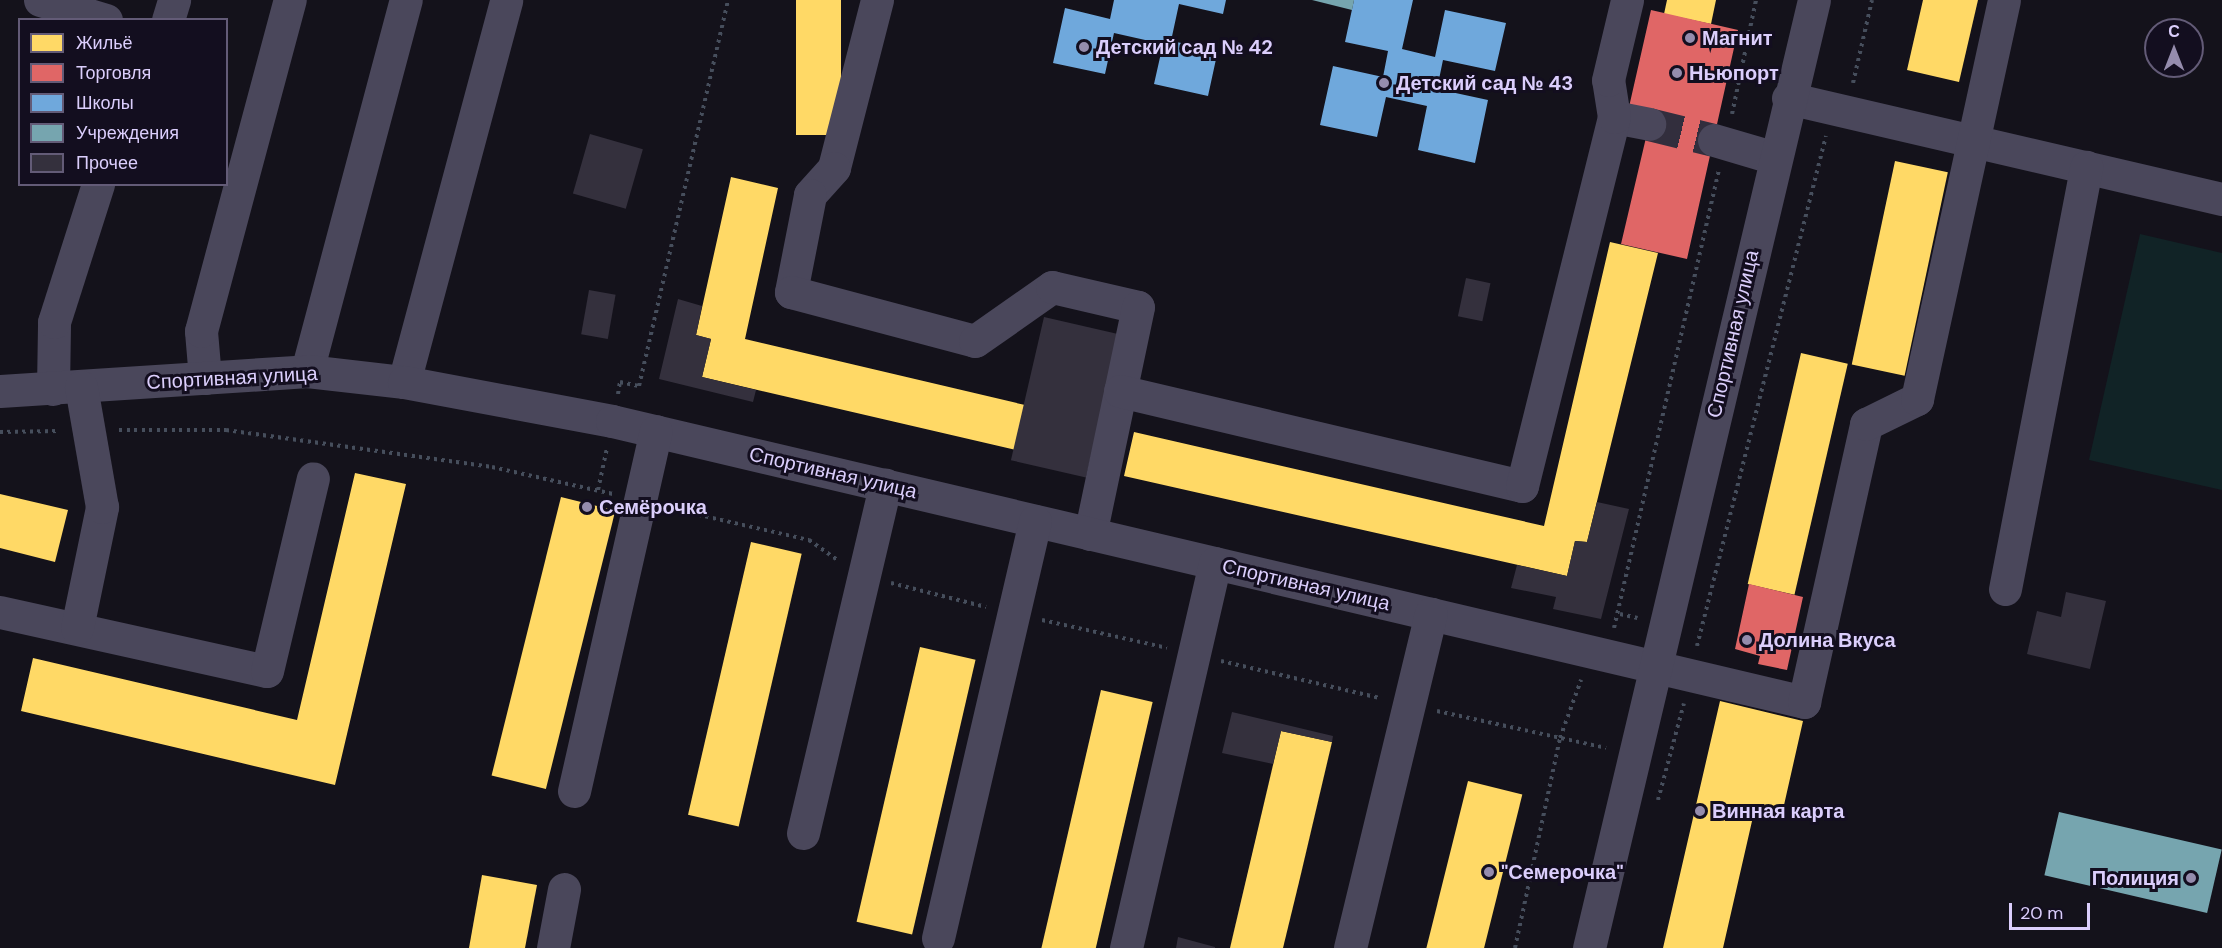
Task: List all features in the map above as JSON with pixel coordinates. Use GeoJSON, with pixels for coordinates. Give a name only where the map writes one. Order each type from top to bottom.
{"type":"FeatureCollection","features":[{"type":"Feature","properties":{"kind":"street"},"geometry":{"type":"LineString","coordinates":[[40,0],[88,10]]}},
{"type":"Feature","properties":{"kind":"street"},"geometry":{"type":"LineString","coordinates":[[169,18],[174,0]]}},
{"type":"Feature","properties":{"kind":"street"},"geometry":{"type":"LineString","coordinates":[[205,378],[201,331],[290,0]]}},
{"type":"Feature","properties":{"kind":"street"},"geometry":{"type":"LineString","coordinates":[[307,371],[406,0]]}},
{"type":"Feature","properties":{"kind":"street"},"geometry":{"type":"LineString","coordinates":[[404,382],[506,0]]}},
{"type":"Feature","properties":{"kind":"street"},"geometry":{"type":"LineString","coordinates":[[877,0],[834,168],[810,195],[791,292],[975,341],[1052,287],[1138,307],[1090,534]]}},
{"type":"Feature","properties":{"kind":"street"},"geometry":{"type":"LineString","coordinates":[[1120,392],[1522,486],[1614,117],[1608,80],[1627,0]]}},
{"type":"Feature","properties":{"kind":"street","name":"Спортивная улица"},"geometry":{"type":"LineString","coordinates":[[1589,948],[1788,98],[1814,0]]}},
{"type":"Feature","properties":{"kind":"street"},"geometry":{"type":"LineString","coordinates":[[1655,667],[1804,702],[1866,424],[1917,399],[1971,141],[2004,0]]}},
{"type":"Feature","properties":{"kind":"street"},"geometry":{"type":"LineString","coordinates":[[1788,98],[2222,199]]}},
{"type":"Feature","properties":{"kind":"street"},"geometry":{"type":"LineString","coordinates":[[1614,117],[1649,124]]}},
{"type":"Feature","properties":{"kind":"street"},"geometry":{"type":"LineString","coordinates":[[1719,142],[1775,158]]}},
{"type":"Feature","properties":{"kind":"street"},"geometry":{"type":"LineString","coordinates":[[2005,589],[2086,167]]}},
{"type":"Feature","properties":{"kind":"street"},"geometry":{"type":"LineString","coordinates":[[77,628],[102,507],[89,430],[67,388],[54,322],[97,186]]}},
{"type":"Feature","properties":{"kind":"street","name":"Спортивная улица"},"geometry":{"type":"LineString","coordinates":[[0,391],[307,371],[404,382],[656,431],[1655,667]]}},
{"type":"Feature","properties":{"kind":"street"},"geometry":{"type":"LineString","coordinates":[[574,791],[656,431]]}},
{"type":"Feature","properties":{"kind":"street"},"geometry":{"type":"LineString","coordinates":[[0,612],[267,671],[313,478]]}},
{"type":"Feature","properties":{"kind":"street"},"geometry":{"type":"LineString","coordinates":[[803,833],[885,485]]}},
{"type":"Feature","properties":{"kind":"street"},"geometry":{"type":"LineString","coordinates":[[938,938],[1035,521]]}},
{"type":"Feature","properties":{"kind":"street"},"geometry":{"type":"LineString","coordinates":[[1126,948],[1215,563]]}},
{"type":"Feature","properties":{"kind":"street"},"geometry":{"type":"LineString","coordinates":[[1350,948],[1431,614]]}},
{"type":"Feature","properties":{"kind":"street"},"geometry":{"type":"LineString","coordinates":[[553,948],[564,889]]}},
{"type":"Feature","properties":{"kind":"path"},"geometry":{"type":"LineString","coordinates":[[598,490],[620,382],[639,386],[728,0]]}},
{"type":"Feature","properties":{"kind":"path"},"geometry":{"type":"LineString","coordinates":[[1515,948],[1560,738],[1572,693],[1618,623],[1719,142],[1756,0]]}},
{"type":"Feature","properties":{"kind":"path"},"geometry":{"type":"LineString","coordinates":[[1655,809],[1691,676],[1821,142],[1846,111],[1872,0]]}},
{"type":"Feature","properties":{"kind":"path"},"geometry":{"type":"LineString","coordinates":[[0,432],[226,430],[492,467],[809,540],[863,576],[1013,614],[1560,738]]}},
{"type":"Feature","properties":{"kind":"shaded area"},"geometry":{"type":"Polygon","coordinates":[[[2140,234],[2222,253],[2222,490],[2089,460],[2140,234]]]}},
{"type":"Feature","properties":{"kind":"building: Жильё"},"geometry":{"type":"Polygon","coordinates":[[[796,0],[841,0],[841,135],[796,135],[796,0]]]}},
{"type":"Feature","properties":{"kind":"building: Жильё"},"geometry":{"type":"Polygon","coordinates":[[[1667,0],[1716,0],[1711,24],[1664,14],[1667,0]]]}},
{"type":"Feature","properties":{"kind":"building: Жильё"},"geometry":{"type":"Polygon","coordinates":[[[1923,0],[1978,0],[1959,82],[1907,70],[1923,0]]]}},
{"type":"Feature","properties":{"kind":"building: Жильё"},"geometry":{"type":"Polygon","coordinates":[[[1895,161],[1948,172],[1905,376],[1852,364],[1895,161]]]}},
{"type":"Feature","properties":{"kind":"building: Жильё"},"geometry":{"type":"Polygon","coordinates":[[[731,177],[778,188],[745,339],[1025,405],[1016,450],[702,377],[711,339],[696,335],[731,177]]]}},
{"type":"Feature","properties":{"kind":"building: Жильё"},"geometry":{"type":"Polygon","coordinates":[[[1610,242],[1658,253],[1587,542],[1575,541],[1567,576],[1124,476],[1134,432],[1544,526],[1610,242]]]}},
{"type":"Feature","properties":{"kind":"building: Жильё"},"geometry":{"type":"Polygon","coordinates":[[[1801,353],[1848,364],[1794,595],[1748,584],[1801,353]]]}},
{"type":"Feature","properties":{"kind":"building: Жильё"},"geometry":{"type":"Polygon","coordinates":[[[355,473],[406,484],[335,785],[21,711],[33,658],[297,720],[355,473]]]}},
{"type":"Feature","properties":{"kind":"building: Жильё"},"geometry":{"type":"Polygon","coordinates":[[[0,494],[68,510],[55,562],[0,548],[0,494]]]}},
{"type":"Feature","properties":{"kind":"building: Жильё"},"geometry":{"type":"Polygon","coordinates":[[[561,497],[615,511],[546,789],[492,775],[561,497]]]}},
{"type":"Feature","properties":{"kind":"building: Жильё"},"geometry":{"type":"Polygon","coordinates":[[[751,542],[802,554],[739,827],[688,815],[751,542]]]}},
{"type":"Feature","properties":{"kind":"building: Жильё"},"geometry":{"type":"Polygon","coordinates":[[[920,647],[976,660],[912,935],[857,922],[920,647]]]}},
{"type":"Feature","properties":{"kind":"building: Жильё"},"geometry":{"type":"Polygon","coordinates":[[[1101,690],[1153,702],[1096,948],[1041,948],[1101,690]]]}},
{"type":"Feature","properties":{"kind":"building: Жильё"},"geometry":{"type":"Polygon","coordinates":[[[1720,701],[1803,721],[1782,814],[1755,808],[1723,948],[1663,948],[1720,701]]]}},
{"type":"Feature","properties":{"kind":"building: Жильё"},"geometry":{"type":"Polygon","coordinates":[[[1281,731],[1332,742],[1283,948],[1230,948],[1281,731]]]}},
{"type":"Feature","properties":{"kind":"building: Жильё"},"geometry":{"type":"Polygon","coordinates":[[[1468,781],[1522,795],[1484,948],[1426,948],[1468,781]]]}},
{"type":"Feature","properties":{"kind":"building: Жильё"},"geometry":{"type":"Polygon","coordinates":[[[482,875],[537,885],[525,948],[469,948],[482,875]]]}},
{"type":"Feature","properties":{"kind":"building: Торговля"},"geometry":{"type":"Polygon","coordinates":[[[1651,10],[1738,30],[1687,259],[1621,244],[1652,112],[1629,107],[1651,10]]]}},
{"type":"Feature","properties":{"kind":"building: Торговля"},"geometry":{"type":"Polygon","coordinates":[[[1749,584],[1803,597],[1787,670],[1758,664],[1760,656],[1735,649],[1749,584]]]}},
{"type":"Feature","properties":{"kind":"building: Школы","name":"Детский сад № 42"},"geometry":{"type":"Polygon","coordinates":[[[1114,0],[1226,0],[1223,14],[1179,4],[1171,41],[1218,50],[1208,96],[1154,84],[1163,44],[1114,33],[1105,74],[1053,63],[1065,8],[1110,19],[1114,0]]]}},
{"type":"Feature","properties":{"kind":"building: Школы","name":"Детский сад № 43"},"geometry":{"type":"Polygon","coordinates":[[[1354,0],[1413,0],[1402,49],[1435,57],[1445,10],[1506,23],[1495,71],[1443,60],[1437,89],[1488,100],[1475,163],[1418,150],[1427,106],[1386,97],[1377,137],[1320,125],[1333,66],[1383,77],[1388,51],[1345,42],[1354,0]]]}},
{"type":"Feature","properties":{"kind":"building: Учреждения"},"geometry":{"type":"Polygon","coordinates":[[[1312,0],[1354,0],[1352,10],[1312,0]]]}},
{"type":"Feature","properties":{"kind":"building: Учреждения"},"geometry":{"type":"Polygon","coordinates":[[[2059,812],[2222,850],[2207,913],[2044,875],[2059,812]]]}},
{"type":"Feature","properties":{"kind":"building: Прочее"},"geometry":{"type":"Polygon","coordinates":[[[590,134],[643,149],[626,209],[573,194],[590,134]]]}},
{"type":"Feature","properties":{"kind":"building: Прочее"},"geometry":{"type":"Polygon","coordinates":[[[1466,278],[1490,283],[1482,321],[1458,316],[1466,278]]]}},
{"type":"Feature","properties":{"kind":"building: Прочее"},"geometry":{"type":"Polygon","coordinates":[[[589,290],[616,295],[608,339],[581,334],[589,290]]]}},
{"type":"Feature","properties":{"kind":"building: Прочее"},"geometry":{"type":"Polygon","coordinates":[[[678,299],[702,306],[696,335],[711,339],[702,377],[756,390],[753,402],[659,379],[678,299]]]}},
{"type":"Feature","properties":{"kind":"building: Прочее"},"geometry":{"type":"Polygon","coordinates":[[[1044,317],[1119,334],[1086,478],[1011,460],[1044,317]]]}},
{"type":"Feature","properties":{"kind":"building: Прочее"},"geometry":{"type":"Polygon","coordinates":[[[1597,502],[1629,509],[1601,619],[1553,609],[1556,597],[1511,588],[1517,565],[1567,576],[1575,541],[1587,542],[1597,502]]]}},
{"type":"Feature","properties":{"kind":"building: Прочее"},"geometry":{"type":"Polygon","coordinates":[[[2066,592],[2106,601],[2090,669],[2027,654],[2037,611],[2061,617],[2066,592]]]}},
{"type":"Feature","properties":{"kind":"building: Прочее"},"geometry":{"type":"Polygon","coordinates":[[[1232,712],[1333,736],[1332,742],[1281,731],[1273,764],[1222,753],[1232,712]]]}},
{"type":"Feature","properties":{"kind":"building: Прочее"},"geometry":{"type":"Polygon","coordinates":[[[1178,937],[1215,947],[1215,948],[1176,948],[1178,937]]]}},
{"type":"Feature","properties":{"kind":"tunnel"},"geometry":{"type":"LineString","coordinates":[[1649,124],[1714,140]]}},
{"type":"Feature","properties":{"kind":"place","name":"Магнит"},"geometry":{"type":"Point","coordinates":[1690,38]}},
{"type":"Feature","properties":{"kind":"place","name":"Детский сад № 42"},"geometry":{"type":"Point","coordinates":[1084,47]}},
{"type":"Feature","properties":{"kind":"place","name":"Ньюпорт"},"geometry":{"type":"Point","coordinates":[1677,73]}},
{"type":"Feature","properties":{"kind":"place","name":"Детский сад № 43"},"geometry":{"type":"Point","coordinates":[1384,83]}},
{"type":"Feature","properties":{"kind":"place","name":"Семёрочка"},"geometry":{"type":"Point","coordinates":[587,507]}},
{"type":"Feature","properties":{"kind":"place","name":"Долина Вкуса"},"geometry":{"type":"Point","coordinates":[1747,640]}},
{"type":"Feature","properties":{"kind":"place","name":"Винная карта"},"geometry":{"type":"Point","coordinates":[1700,811]}},
{"type":"Feature","properties":{"kind":"place","name":"\"Семерочка\""},"geometry":{"type":"Point","coordinates":[1489,872]}},
{"type":"Feature","properties":{"kind":"place","name":"Полиция"},"geometry":{"type":"Point","coordinates":[2191,878]}}]}
